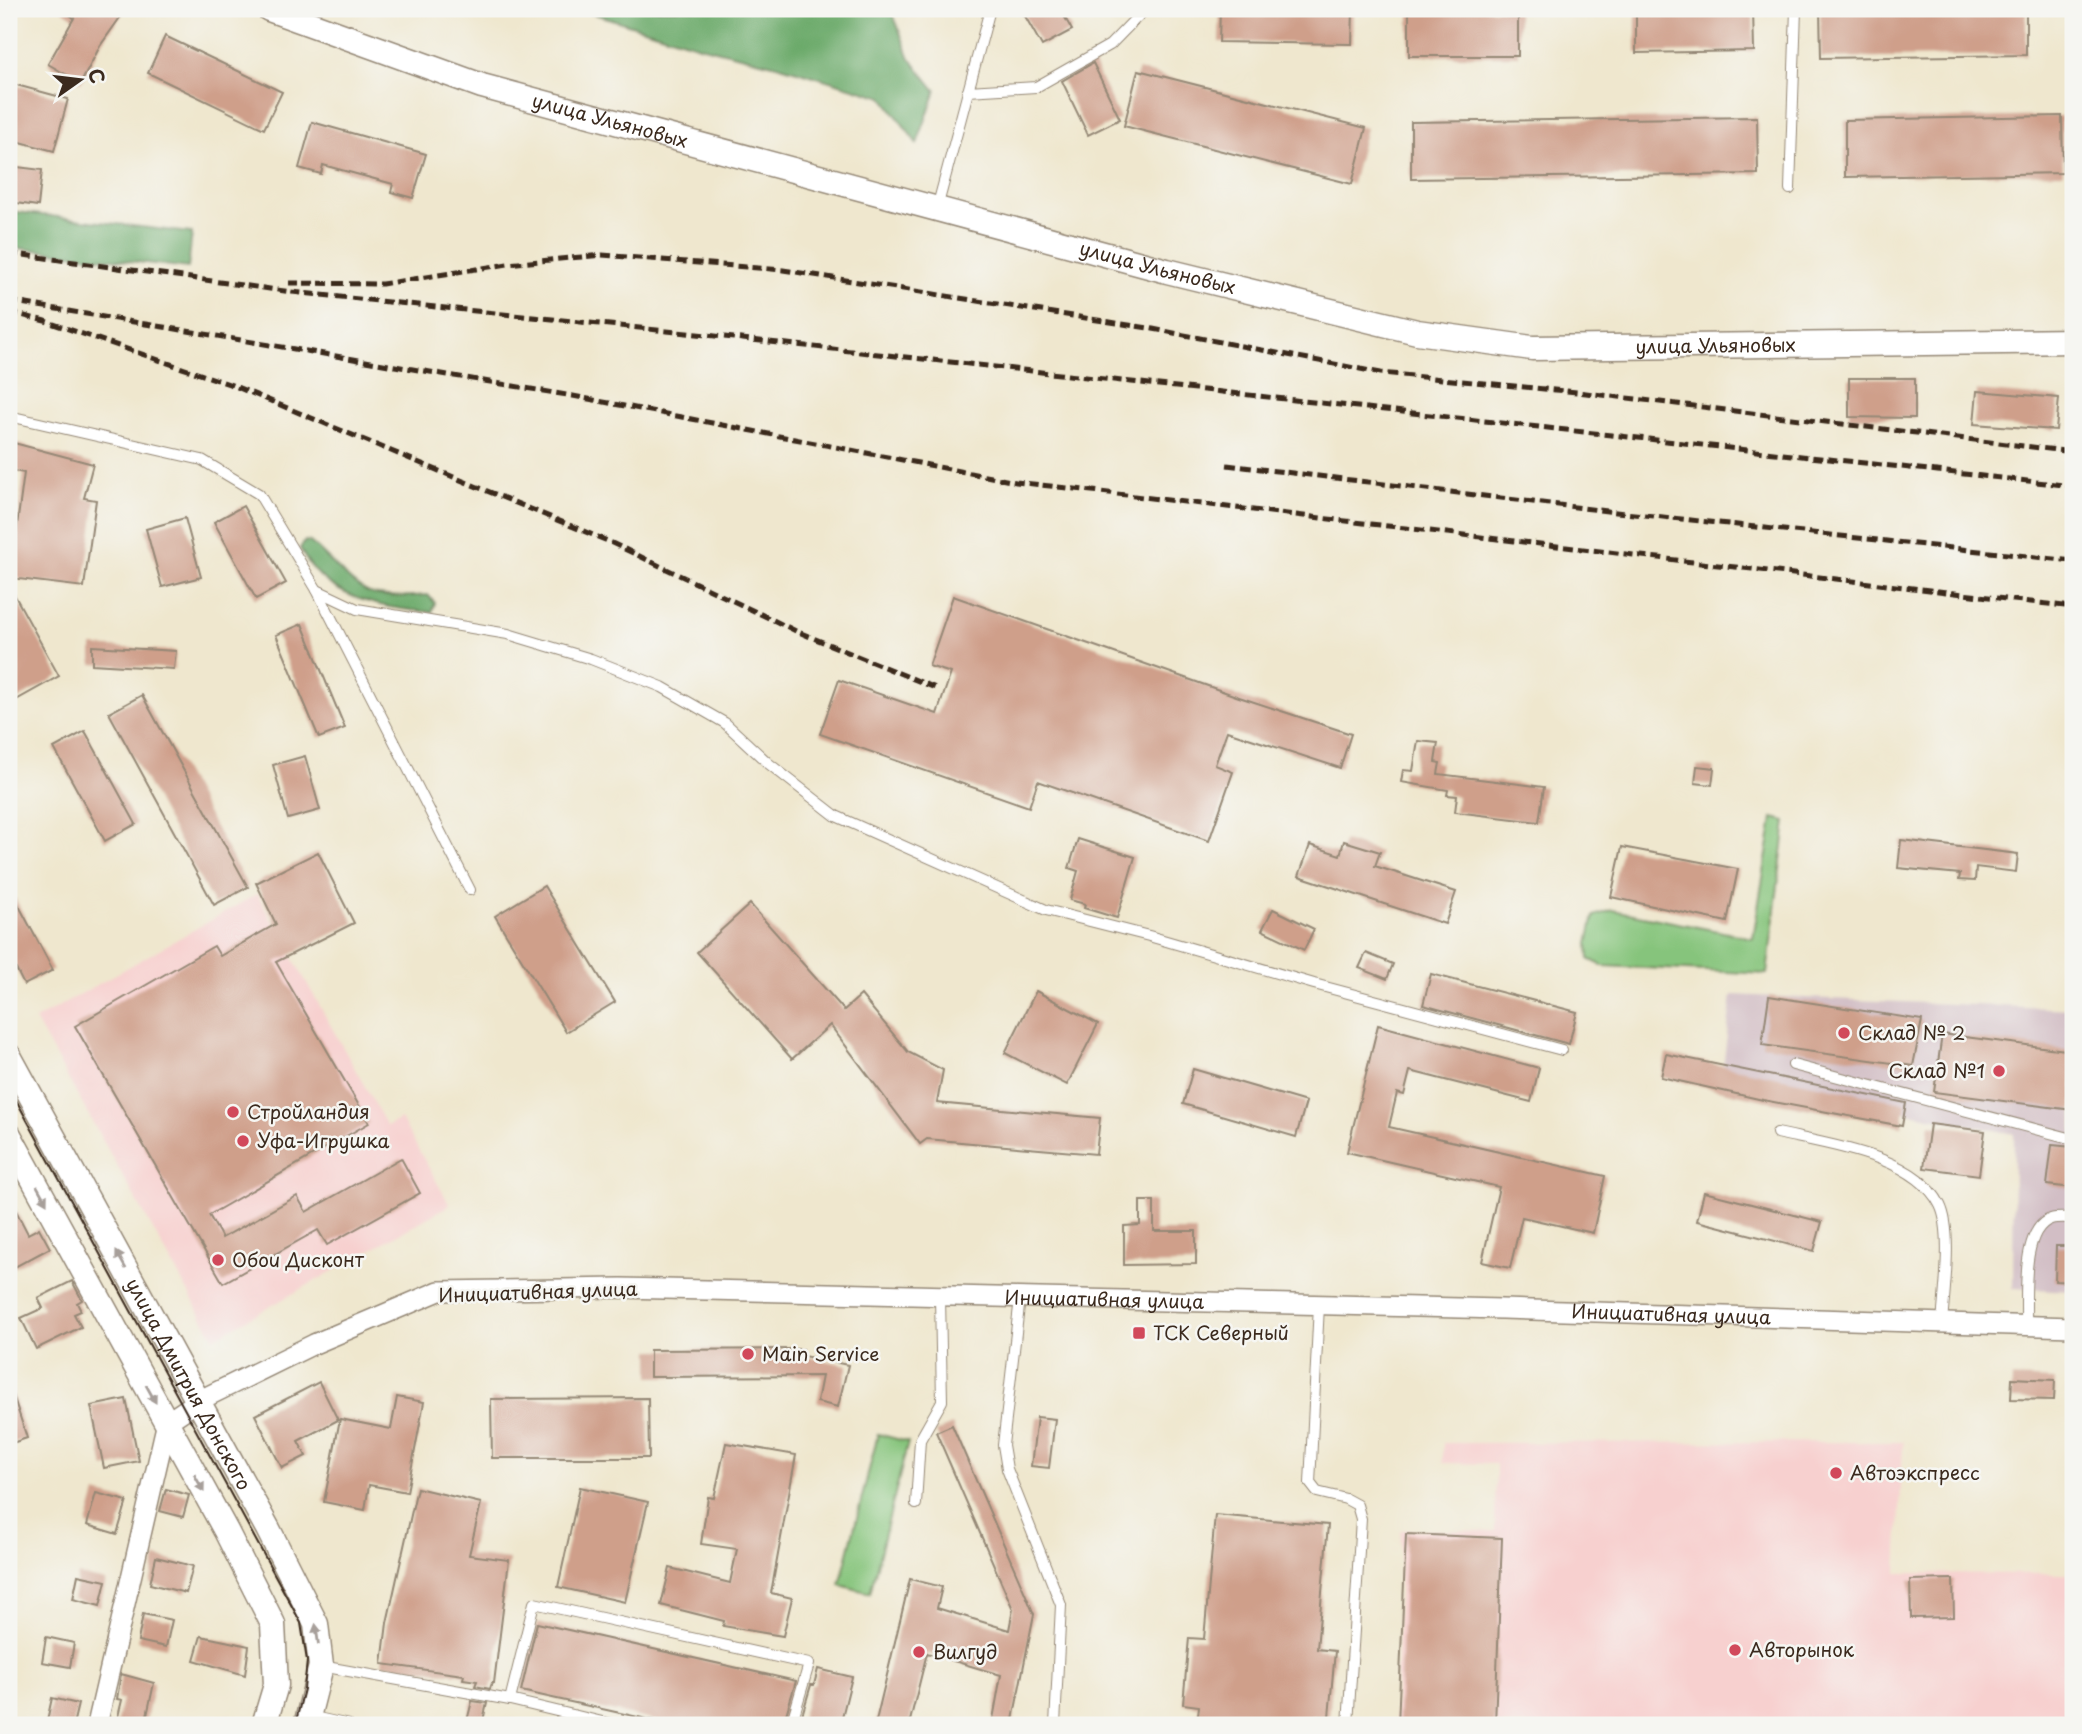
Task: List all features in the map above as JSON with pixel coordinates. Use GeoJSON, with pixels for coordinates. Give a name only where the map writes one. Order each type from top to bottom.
{"type":"FeatureCollection","features":[{"type":"Feature","properties":{"kind":"street","name":"улица Ульяновых"},"geometry":{"type":"LineString","coordinates":[[269,9],[482,86],[1167,271],[1418,332],[1531,348],[2073,341]]}},
{"type":"Feature","properties":{"kind":"street","name":"улица Дмитрия Донского"},"geometry":{"type":"LineString","coordinates":[[9,1056],[268,1529],[316,1624],[321,1666],[308,1721]]}},
{"type":"Feature","properties":{"kind":"street","name":"улица Дмитрия Донского"},"geometry":{"type":"LineString","coordinates":[[9,1135],[226,1531],[273,1624],[276,1685],[264,1725]]}},
{"type":"Feature","properties":{"kind":"street","name":"Инициативная улица"},"geometry":{"type":"LineString","coordinates":[[167,1422],[198,1401],[314,1344],[439,1291],[621,1288],[2073,1327]]}},
{"type":"Feature","properties":{"kind":"street"},"geometry":{"type":"LineString","coordinates":[[97,1725],[167,1422]]}},
{"type":"Feature","properties":{"kind":"lane"},"geometry":{"type":"LineString","coordinates":[[937,210],[990,9]]}},
{"type":"Feature","properties":{"kind":"lane"},"geometry":{"type":"LineString","coordinates":[[968,91],[1036,87],[1110,45],[1145,9]]}},
{"type":"Feature","properties":{"kind":"lane"},"geometry":{"type":"LineString","coordinates":[[1790,189],[1796,9]]}},
{"type":"Feature","properties":{"kind":"lane"},"geometry":{"type":"LineString","coordinates":[[9,416],[202,460],[259,494],[317,590],[470,890]]}},
{"type":"Feature","properties":{"kind":"lane"},"geometry":{"type":"LineString","coordinates":[[317,590],[357,609],[508,634],[591,659],[662,687],[725,723],[768,763],[836,816],[1046,910],[1562,1051]]}},
{"type":"Feature","properties":{"kind":"lane"},"geometry":{"type":"LineString","coordinates":[[1793,1065],[2073,1139]]}},
{"type":"Feature","properties":{"kind":"lane"},"geometry":{"type":"LineString","coordinates":[[1777,1133],[1837,1146],[1898,1166],[1916,1177],[1928,1189],[1940,1205],[1947,1241],[1942,1323]]}},
{"type":"Feature","properties":{"kind":"lane"},"geometry":{"type":"LineString","coordinates":[[2026,1325],[2027,1266],[2033,1234],[2051,1219],[2073,1218]]}},
{"type":"Feature","properties":{"kind":"lane"},"geometry":{"type":"LineString","coordinates":[[916,1504],[920,1440],[942,1401],[940,1297]]}},
{"type":"Feature","properties":{"kind":"lane"},"geometry":{"type":"LineString","coordinates":[[1020,1298],[1003,1445],[1007,1469],[1061,1605],[1055,1725]]}},
{"type":"Feature","properties":{"kind":"lane"},"geometry":{"type":"LineString","coordinates":[[1319,1305],[1310,1483],[1317,1492],[1346,1499],[1357,1505],[1361,1519],[1348,1725]]}},
{"type":"Feature","properties":{"kind":"lane"},"geometry":{"type":"LineString","coordinates":[[509,1700],[534,1604],[809,1664],[791,1725]]}},
{"type":"Feature","properties":{"kind":"lane"},"geometry":{"type":"LineString","coordinates":[[321,1666],[509,1700],[615,1725]]}},
{"type":"Feature","properties":{"kind":"lane"},"geometry":{"type":"LineString","coordinates":[[308,1721],[349,1725]]}},
{"type":"Feature","properties":{"kind":"shaded area"},"geometry":{"type":"Polygon","coordinates":[[[257,894],[387,1126],[401,1119],[450,1205],[214,1338],[35,1020],[257,894]]]}},
{"type":"Feature","properties":{"kind":"shaded area"},"geometry":{"type":"Polygon","coordinates":[[[1732,995],[2073,1009],[2073,1291],[2013,1288],[2014,1134],[1722,1075],[1732,995]]]}},
{"type":"Feature","properties":{"kind":"shaded area","name":"Авторынок"},"geometry":{"type":"Polygon","coordinates":[[[1903,1442],[1897,1573],[2073,1574],[2073,1725],[1395,1725],[1401,1530],[1495,1531],[1496,1464],[1443,1463],[1443,1443],[1903,1442]]]}},
{"type":"Feature","properties":{"kind":"green space"},"geometry":{"type":"Polygon","coordinates":[[[578,9],[891,9],[910,58],[936,91],[917,144],[883,97],[578,9]]]}},
{"type":"Feature","properties":{"kind":"green space"},"geometry":{"type":"Polygon","coordinates":[[[9,211],[192,233],[188,268],[9,247],[9,211]]]}},
{"type":"Feature","properties":{"kind":"green space"},"geometry":{"type":"Polygon","coordinates":[[[305,541],[310,542],[365,591],[387,596],[428,595],[435,603],[432,612],[374,604],[338,589],[323,579],[310,565],[300,548],[305,541]]]}},
{"type":"Feature","properties":{"kind":"green space"},"geometry":{"type":"Polygon","coordinates":[[[1773,818],[1786,821],[1767,974],[1603,966],[1589,959],[1588,943],[1594,916],[1613,910],[1753,938],[1773,818]]]}},
{"type":"Feature","properties":{"kind":"green space"},"geometry":{"type":"Polygon","coordinates":[[[878,1434],[908,1442],[870,1593],[840,1585],[878,1434]]]}},
{"type":"Feature","properties":{"kind":"building"},"geometry":{"type":"Polygon","coordinates":[[[61,9],[126,9],[100,46],[81,83],[48,64],[74,18],[61,9]]]}},
{"type":"Feature","properties":{"kind":"building"},"geometry":{"type":"Polygon","coordinates":[[[1021,9],[1060,9],[1072,30],[1042,46],[1021,9]]]}},
{"type":"Feature","properties":{"kind":"building"},"geometry":{"type":"Polygon","coordinates":[[[1220,9],[1353,9],[1352,44],[1219,42],[1220,9]]]}},
{"type":"Feature","properties":{"kind":"building"},"geometry":{"type":"Polygon","coordinates":[[[1409,9],[1518,9],[1518,56],[1409,56],[1409,9]]]}},
{"type":"Feature","properties":{"kind":"building"},"geometry":{"type":"Polygon","coordinates":[[[1636,9],[1753,9],[1754,51],[1636,53],[1636,9]]]}},
{"type":"Feature","properties":{"kind":"building"},"geometry":{"type":"Polygon","coordinates":[[[1820,9],[2026,9],[2026,55],[1821,58],[1820,9]]]}},
{"type":"Feature","properties":{"kind":"building"},"geometry":{"type":"Polygon","coordinates":[[[165,36],[282,92],[264,129],[148,73],[165,36]]]}},
{"type":"Feature","properties":{"kind":"building"},"geometry":{"type":"Polygon","coordinates":[[[1093,63],[1120,119],[1088,135],[1062,81],[1093,63]]]}},
{"type":"Feature","properties":{"kind":"building"},"geometry":{"type":"Polygon","coordinates":[[[1138,70],[1366,128],[1352,184],[1124,126],[1138,70]]]}},
{"type":"Feature","properties":{"kind":"building"},"geometry":{"type":"Polygon","coordinates":[[[9,83],[68,99],[54,151],[9,139],[9,83]]]}},
{"type":"Feature","properties":{"kind":"building"},"geometry":{"type":"Polygon","coordinates":[[[2062,116],[2063,173],[1845,177],[1845,120],[2062,116]]]}},
{"type":"Feature","properties":{"kind":"building"},"geometry":{"type":"Polygon","coordinates":[[[1757,117],[1758,174],[1411,179],[1411,122],[1757,117]]]}},
{"type":"Feature","properties":{"kind":"building"},"geometry":{"type":"Polygon","coordinates":[[[312,122],[426,154],[413,198],[391,192],[393,184],[323,165],[321,174],[299,168],[312,122]]]}},
{"type":"Feature","properties":{"kind":"building"},"geometry":{"type":"Polygon","coordinates":[[[9,166],[42,170],[38,206],[9,202],[9,166]]]}},
{"type":"Feature","properties":{"kind":"building"},"geometry":{"type":"Polygon","coordinates":[[[1849,378],[1915,378],[1915,418],[1849,417],[1849,378]]]}},
{"type":"Feature","properties":{"kind":"building"},"geometry":{"type":"Polygon","coordinates":[[[1977,391],[2059,398],[2056,430],[1974,424],[1977,391]]]}},
{"type":"Feature","properties":{"kind":"building"},"geometry":{"type":"Polygon","coordinates":[[[14,443],[93,464],[84,498],[96,500],[84,587],[10,578],[24,473],[9,470],[14,443]]]}},
{"type":"Feature","properties":{"kind":"building"},"geometry":{"type":"Polygon","coordinates":[[[243,506],[286,583],[256,599],[214,522],[243,506]]]}},
{"type":"Feature","properties":{"kind":"building"},"geometry":{"type":"Polygon","coordinates":[[[185,518],[201,577],[162,587],[146,529],[185,518]]]}},
{"type":"Feature","properties":{"kind":"building"},"geometry":{"type":"Polygon","coordinates":[[[9,585],[59,676],[9,704],[9,585]]]}},
{"type":"Feature","properties":{"kind":"building"},"geometry":{"type":"Polygon","coordinates":[[[953,596],[1351,734],[1340,768],[1227,731],[1215,765],[1233,772],[1209,841],[1038,781],[1029,807],[820,734],[839,680],[937,714],[951,673],[929,666],[953,596]]]}},
{"type":"Feature","properties":{"kind":"building"},"geometry":{"type":"Polygon","coordinates":[[[302,624],[345,728],[319,738],[276,635],[302,624]]]}},
{"type":"Feature","properties":{"kind":"building"},"geometry":{"type":"Polygon","coordinates":[[[92,646],[176,651],[174,669],[92,664],[92,646]]]}},
{"type":"Feature","properties":{"kind":"building"},"geometry":{"type":"Polygon","coordinates":[[[142,695],[248,887],[214,905],[109,713],[142,695]]]}},
{"type":"Feature","properties":{"kind":"building"},"geometry":{"type":"Polygon","coordinates":[[[85,731],[136,824],[105,841],[54,748],[85,731]]]}},
{"type":"Feature","properties":{"kind":"building"},"geometry":{"type":"Polygon","coordinates":[[[1418,741],[1438,743],[1435,762],[1440,763],[1438,774],[1544,787],[1539,822],[1455,812],[1457,796],[1447,795],[1448,790],[1401,782],[1403,770],[1413,771],[1418,741]]]}},
{"type":"Feature","properties":{"kind":"building"},"geometry":{"type":"Polygon","coordinates":[[[305,756],[320,810],[288,819],[273,765],[305,756]]]}},
{"type":"Feature","properties":{"kind":"building"},"geometry":{"type":"Polygon","coordinates":[[[1697,766],[1714,768],[1712,785],[1695,783],[1697,766]]]}},
{"type":"Feature","properties":{"kind":"building"},"geometry":{"type":"Polygon","coordinates":[[[1078,839],[1135,857],[1117,918],[1084,908],[1085,904],[1070,900],[1078,871],[1069,868],[1078,839]]]}},
{"type":"Feature","properties":{"kind":"building"},"geometry":{"type":"Polygon","coordinates":[[[1901,840],[2018,854],[2016,872],[1976,867],[1975,881],[1959,880],[1960,874],[1898,868],[1901,840]]]}},
{"type":"Feature","properties":{"kind":"building"},"geometry":{"type":"Polygon","coordinates":[[[1344,841],[1380,852],[1375,866],[1456,892],[1445,924],[1299,876],[1310,845],[1340,855],[1344,841]]]}},
{"type":"Feature","properties":{"kind":"building"},"geometry":{"type":"Polygon","coordinates":[[[1622,847],[1738,869],[1727,922],[1611,897],[1622,847]]]}},
{"type":"Feature","properties":{"kind":"building"},"geometry":{"type":"Polygon","coordinates":[[[318,852],[354,923],[276,962],[369,1123],[209,1215],[222,1238],[297,1196],[306,1212],[401,1158],[420,1193],[327,1245],[318,1230],[223,1283],[75,1026],[214,946],[220,956],[276,924],[256,883],[318,852]]]}},
{"type":"Feature","properties":{"kind":"building"},"geometry":{"type":"Polygon","coordinates":[[[544,886],[615,1002],[566,1032],[495,916],[544,886]]]}},
{"type":"Feature","properties":{"kind":"building"},"geometry":{"type":"Polygon","coordinates":[[[9,887],[53,970],[24,985],[9,955],[9,887]]]}},
{"type":"Feature","properties":{"kind":"building"},"geometry":{"type":"Polygon","coordinates":[[[750,904],[844,1010],[861,995],[908,1052],[943,1070],[937,1103],[1100,1118],[1096,1154],[927,1139],[920,1144],[830,1025],[792,1059],[697,952],[750,904]]]}},
{"type":"Feature","properties":{"kind":"building"},"geometry":{"type":"Polygon","coordinates":[[[1273,909],[1314,929],[1304,950],[1262,930],[1273,909]]]}},
{"type":"Feature","properties":{"kind":"building"},"geometry":{"type":"Polygon","coordinates":[[[1366,953],[1393,964],[1387,979],[1359,968],[1366,953]]]}},
{"type":"Feature","properties":{"kind":"building"},"geometry":{"type":"Polygon","coordinates":[[[1431,974],[1577,1012],[1569,1044],[1423,1005],[1431,974]]]}},
{"type":"Feature","properties":{"kind":"building"},"geometry":{"type":"Polygon","coordinates":[[[1036,991],[1098,1024],[1067,1085],[1005,1053],[1036,991]]]}},
{"type":"Feature","properties":{"kind":"building","name":"Склад № 2"},"geometry":{"type":"Polygon","coordinates":[[[1769,996],[1922,1020],[1913,1066],[1762,1045],[1769,996]]]}},
{"type":"Feature","properties":{"kind":"building"},"geometry":{"type":"Polygon","coordinates":[[[1378,1025],[1539,1068],[1531,1102],[1410,1071],[1404,1095],[1397,1093],[1389,1127],[1605,1176],[1593,1233],[1522,1217],[1510,1268],[1482,1262],[1499,1187],[1347,1152],[1378,1025]]]}},
{"type":"Feature","properties":{"kind":"building","name":"Склад №1"},"geometry":{"type":"Polygon","coordinates":[[[1942,1034],[2073,1051],[2073,1110],[1934,1092],[1942,1034]]]}},
{"type":"Feature","properties":{"kind":"building"},"geometry":{"type":"Polygon","coordinates":[[[1666,1054],[1906,1103],[1902,1126],[1763,1100],[1661,1077],[1666,1054]]]}},
{"type":"Feature","properties":{"kind":"building"},"geometry":{"type":"Polygon","coordinates":[[[1193,1069],[1306,1102],[1296,1137],[1183,1104],[1193,1069]]]}},
{"type":"Feature","properties":{"kind":"building"},"geometry":{"type":"Polygon","coordinates":[[[1930,1124],[1985,1131],[1979,1175],[1924,1168],[1930,1124]]]}},
{"type":"Feature","properties":{"kind":"building"},"geometry":{"type":"Polygon","coordinates":[[[2052,1145],[2073,1147],[2073,1188],[2047,1185],[2052,1145]]]}},
{"type":"Feature","properties":{"kind":"building"},"geometry":{"type":"Polygon","coordinates":[[[1704,1192],[1822,1222],[1814,1251],[1697,1221],[1704,1192]]]}},
{"type":"Feature","properties":{"kind":"building"},"geometry":{"type":"Polygon","coordinates":[[[9,1197],[28,1234],[39,1228],[50,1248],[13,1268],[9,1260],[9,1197]]]}},
{"type":"Feature","properties":{"kind":"building"},"geometry":{"type":"Polygon","coordinates":[[[1140,1201],[1154,1201],[1154,1231],[1196,1231],[1196,1264],[1124,1265],[1124,1226],[1140,1225],[1140,1201]]]}},
{"type":"Feature","properties":{"kind":"building"},"geometry":{"type":"Polygon","coordinates":[[[2056,1246],[2073,1246],[2073,1282],[2055,1281],[2056,1246]]]}},
{"type":"Feature","properties":{"kind":"building"},"geometry":{"type":"Polygon","coordinates":[[[72,1281],[82,1300],[77,1303],[81,1311],[74,1314],[81,1327],[36,1349],[21,1318],[43,1308],[38,1298],[72,1281]]]}},
{"type":"Feature","properties":{"kind":"building"},"geometry":{"type":"Polygon","coordinates":[[[803,1349],[803,1356],[848,1365],[838,1407],[817,1402],[822,1376],[650,1377],[650,1350],[803,1349]]]}},
{"type":"Feature","properties":{"kind":"building"},"geometry":{"type":"Polygon","coordinates":[[[2012,1378],[2055,1380],[2054,1400],[2011,1399],[2012,1378]]]}},
{"type":"Feature","properties":{"kind":"building"},"geometry":{"type":"Polygon","coordinates":[[[319,1382],[338,1420],[298,1441],[306,1456],[282,1468],[255,1415],[319,1382]]]}},
{"type":"Feature","properties":{"kind":"building"},"geometry":{"type":"Polygon","coordinates":[[[9,1392],[12,1392],[27,1438],[9,1444],[9,1392]]]}},
{"type":"Feature","properties":{"kind":"building"},"geometry":{"type":"Polygon","coordinates":[[[397,1397],[424,1402],[407,1492],[369,1485],[365,1510],[324,1502],[340,1419],[391,1429],[397,1397]]]}},
{"type":"Feature","properties":{"kind":"building"},"geometry":{"type":"Polygon","coordinates":[[[648,1398],[649,1458],[492,1458],[491,1399],[648,1398]]]}},
{"type":"Feature","properties":{"kind":"building"},"geometry":{"type":"Polygon","coordinates":[[[126,1399],[139,1461],[104,1468],[91,1406],[126,1399]]]}},
{"type":"Feature","properties":{"kind":"building"},"geometry":{"type":"Polygon","coordinates":[[[1037,1417],[1055,1419],[1049,1468],[1031,1466],[1037,1417]]]}},
{"type":"Feature","properties":{"kind":"building"},"geometry":{"type":"Polygon","coordinates":[[[952,1425],[1034,1614],[1012,1725],[992,1725],[1001,1675],[927,1653],[909,1725],[875,1725],[910,1579],[942,1587],[937,1608],[1009,1630],[1013,1609],[936,1432],[952,1425]]]}},
{"type":"Feature","properties":{"kind":"building"},"geometry":{"type":"Polygon","coordinates":[[[726,1443],[796,1455],[771,1593],[792,1598],[783,1636],[723,1626],[724,1621],[661,1605],[670,1568],[730,1583],[737,1549],[701,1544],[708,1497],[714,1498],[726,1443]]]}},
{"type":"Feature","properties":{"kind":"building"},"geometry":{"type":"Polygon","coordinates":[[[580,1487],[648,1502],[625,1602],[558,1587],[580,1487]]]}},
{"type":"Feature","properties":{"kind":"building"},"geometry":{"type":"Polygon","coordinates":[[[417,1488],[481,1503],[469,1555],[509,1560],[494,1683],[490,1689],[475,1686],[477,1681],[463,1679],[464,1675],[382,1664],[387,1623],[417,1488]]]}},
{"type":"Feature","properties":{"kind":"building"},"geometry":{"type":"Polygon","coordinates":[[[166,1489],[189,1495],[183,1517],[160,1511],[166,1489]]]}},
{"type":"Feature","properties":{"kind":"building"},"geometry":{"type":"Polygon","coordinates":[[[96,1493],[127,1501],[117,1534],[87,1525],[96,1493]]]}},
{"type":"Feature","properties":{"kind":"building"},"geometry":{"type":"Polygon","coordinates":[[[1215,1515],[1328,1525],[1317,1649],[1335,1651],[1329,1717],[1311,1716],[1310,1725],[1197,1725],[1199,1706],[1183,1704],[1189,1638],[1204,1639],[1215,1515]]]}},
{"type":"Feature","properties":{"kind":"building"},"geometry":{"type":"Polygon","coordinates":[[[1406,1534],[1502,1538],[1495,1725],[1398,1725],[1406,1534]]]}},
{"type":"Feature","properties":{"kind":"building"},"geometry":{"type":"Polygon","coordinates":[[[156,1557],[193,1566],[186,1593],[150,1584],[156,1557]]]}},
{"type":"Feature","properties":{"kind":"building"},"geometry":{"type":"Polygon","coordinates":[[[78,1575],[106,1581],[100,1606],[73,1599],[78,1575]]]}},
{"type":"Feature","properties":{"kind":"building"},"geometry":{"type":"Polygon","coordinates":[[[1953,1579],[1954,1617],[1911,1618],[1910,1580],[1953,1579]]]}},
{"type":"Feature","properties":{"kind":"building"},"geometry":{"type":"Polygon","coordinates":[[[143,1614],[172,1620],[166,1647],[138,1641],[143,1614]]]}},
{"type":"Feature","properties":{"kind":"building"},"geometry":{"type":"Polygon","coordinates":[[[537,1623],[796,1681],[785,1718],[782,1725],[674,1725],[521,1691],[537,1623]]]}},
{"type":"Feature","properties":{"kind":"building"},"geometry":{"type":"Polygon","coordinates":[[[201,1636],[249,1646],[245,1675],[194,1660],[201,1636]]]}},
{"type":"Feature","properties":{"kind":"building"},"geometry":{"type":"Polygon","coordinates":[[[46,1637],[74,1643],[70,1667],[42,1662],[46,1637]]]}},
{"type":"Feature","properties":{"kind":"building"},"geometry":{"type":"Polygon","coordinates":[[[818,1669],[852,1677],[840,1725],[800,1722],[818,1669]]]}},
{"type":"Feature","properties":{"kind":"building"},"geometry":{"type":"Polygon","coordinates":[[[121,1674],[154,1683],[145,1725],[116,1725],[122,1700],[117,1699],[121,1674]]]}},
{"type":"Feature","properties":{"kind":"building"},"geometry":{"type":"Polygon","coordinates":[[[52,1698],[78,1704],[73,1725],[46,1725],[52,1698]]]}},
{"type":"Feature","properties":{"kind":"building"},"geometry":{"type":"Polygon","coordinates":[[[472,1701],[487,1703],[482,1725],[466,1725],[472,1701]]]}},
{"type":"Feature","properties":{"kind":"tram line"},"geometry":{"type":"LineString","coordinates":[[9,1087],[301,1623],[307,1661],[304,1689],[295,1725]]}},
{"type":"Feature","properties":{"kind":"railway"},"geometry":{"type":"LineString","coordinates":[[9,253],[292,292],[2073,486]]}},
{"type":"Feature","properties":{"kind":"railway"},"geometry":{"type":"LineString","coordinates":[[289,283],[382,284],[508,264],[602,255],[783,270],[1148,328],[1381,373],[1586,393],[2073,452]]}},
{"type":"Feature","properties":{"kind":"railway"},"geometry":{"type":"LineString","coordinates":[[9,301],[573,396],[1016,482],[2073,607]]}},
{"type":"Feature","properties":{"kind":"railway"},"geometry":{"type":"LineString","coordinates":[[9,312],[45,321],[232,385],[610,542],[796,631],[938,689]]}},
{"type":"Feature","properties":{"kind":"railway"},"geometry":{"type":"LineString","coordinates":[[1227,465],[1616,512],[2073,561]]}},
{"type":"Feature","properties":{"kind":"place","name":"Склад № 2"},"geometry":{"type":"Point","coordinates":[1844,1033]}},
{"type":"Feature","properties":{"kind":"place","name":"Склад №1"},"geometry":{"type":"Point","coordinates":[1999,1071]}},
{"type":"Feature","properties":{"kind":"place","name":"Стройландия"},"geometry":{"type":"Point","coordinates":[233,1112]}},
{"type":"Feature","properties":{"kind":"place","name":"Уфа-Игрушка"},"geometry":{"type":"Point","coordinates":[243,1141]}},
{"type":"Feature","properties":{"kind":"place","name":"Обои Дисконт"},"geometry":{"type":"Point","coordinates":[218,1260]}},
{"type":"Feature","properties":{"kind":"place","name":"ТСК Северный"},"geometry":{"type":"Point","coordinates":[1139,1333]}},
{"type":"Feature","properties":{"kind":"place","name":"Main Service"},"geometry":{"type":"Point","coordinates":[748,1354]}},
{"type":"Feature","properties":{"kind":"place","name":"Автоэкспресс"},"geometry":{"type":"Point","coordinates":[1836,1473]}},
{"type":"Feature","properties":{"kind":"place","name":"Авторынок"},"geometry":{"type":"Point","coordinates":[1735,1650]}},
{"type":"Feature","properties":{"kind":"place","name":"Вилгуд"},"geometry":{"type":"Point","coordinates":[919,1652]}}]}
